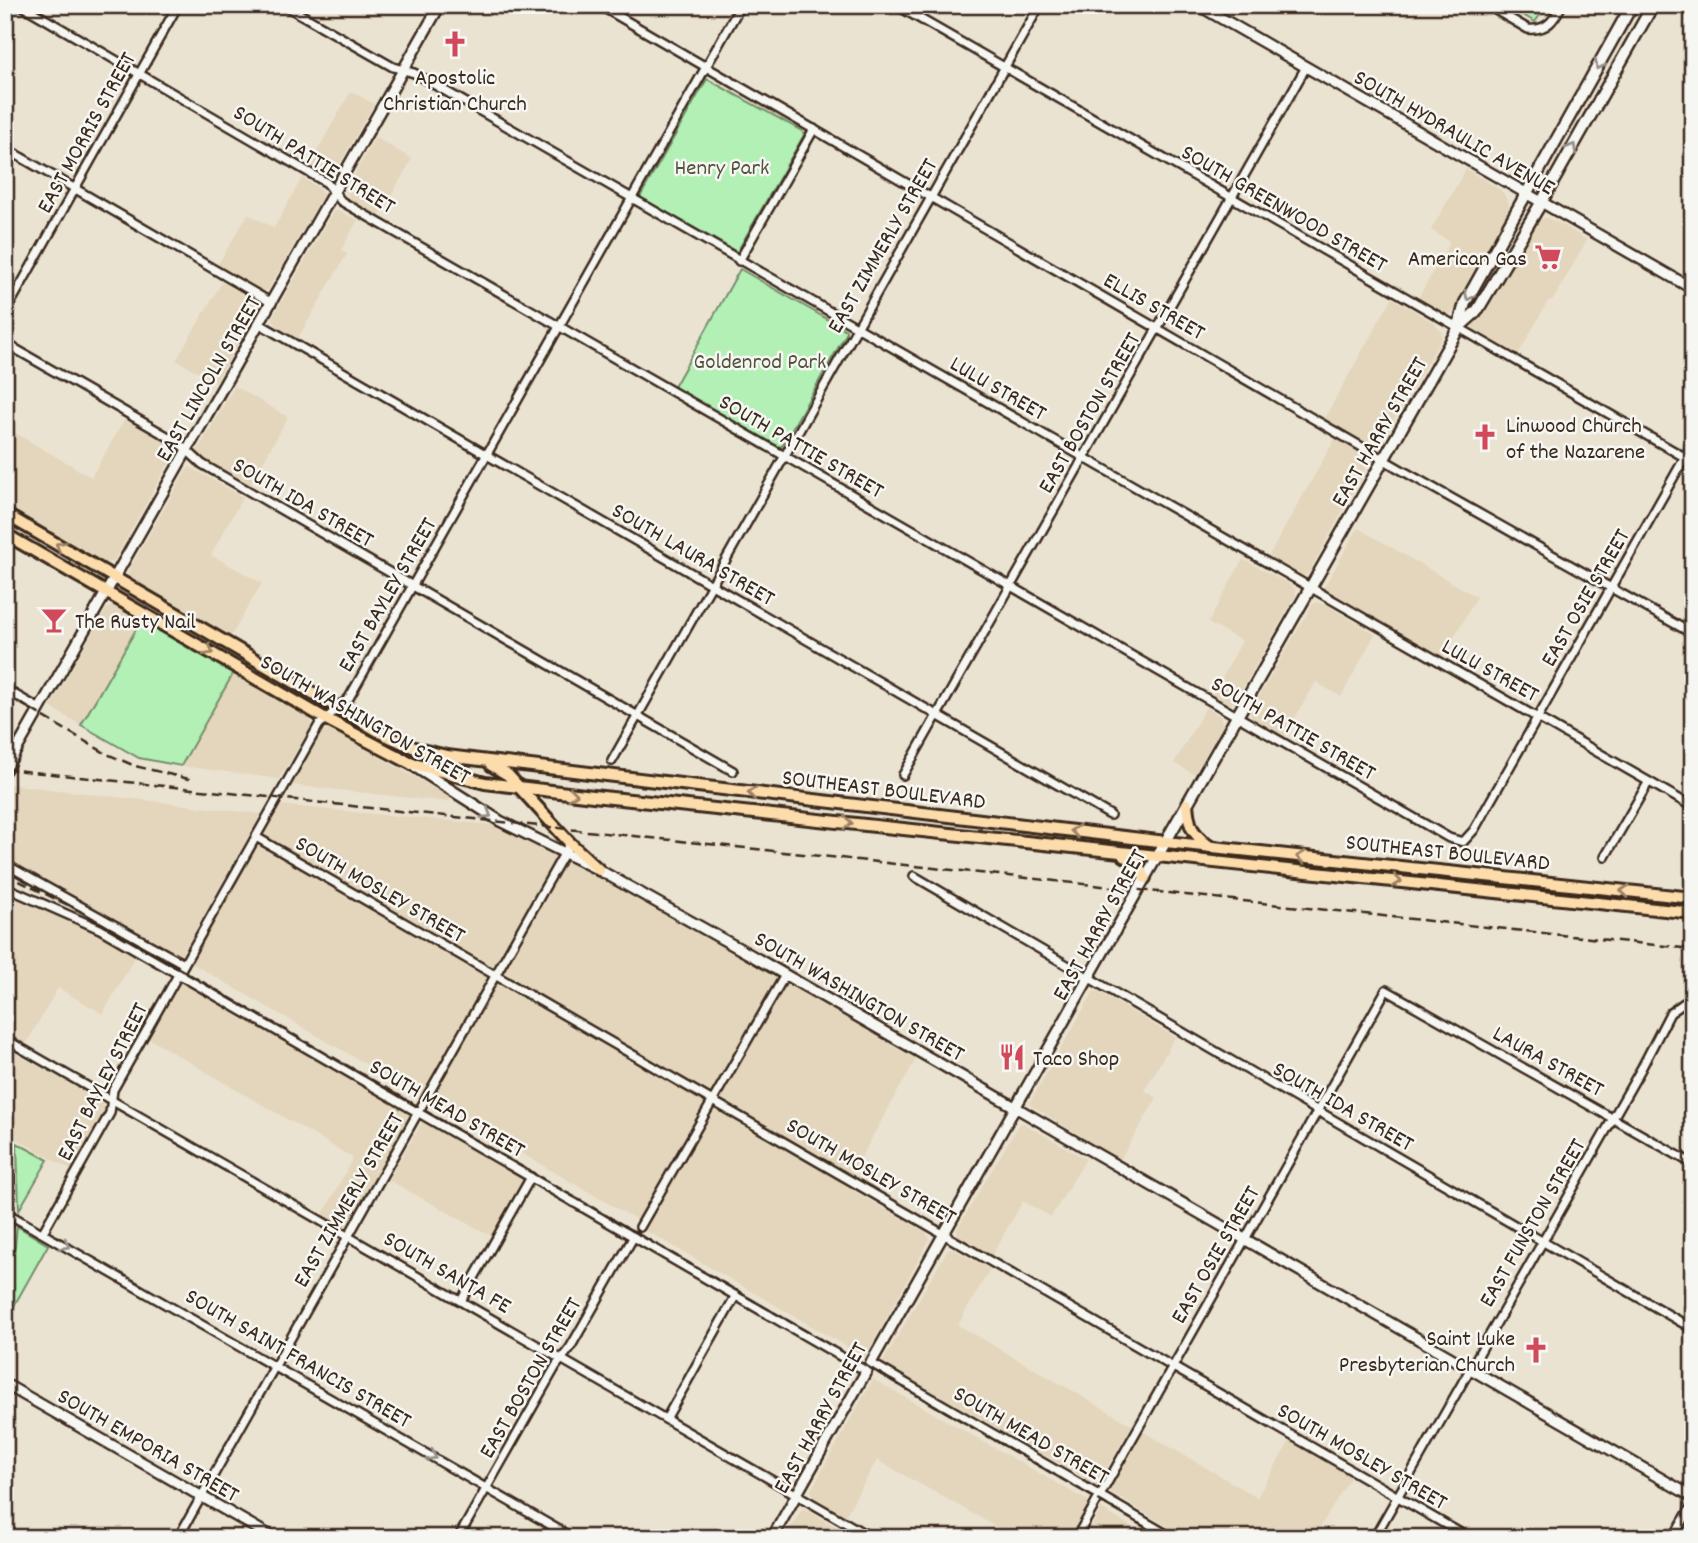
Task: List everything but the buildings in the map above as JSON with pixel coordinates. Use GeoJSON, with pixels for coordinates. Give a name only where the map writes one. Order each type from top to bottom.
{"type":"FeatureCollection","features":[{"type":"Feature","properties":{"kind":"main road","name":"EAST HARRY STREET"},"geometry":{"type":"LineString","coordinates":[[1158,855],[1458,329],[1465,303],[1632,5]]}},
{"type":"Feature","properties":{"kind":"main road","name":"EAST HARRY STREET"},"geometry":{"type":"LineString","coordinates":[[1458,329],[1477,311],[1653,5]]}},
{"type":"Feature","properties":{"kind":"main road"},"geometry":{"type":"LineString","coordinates":[[5,514],[116,578]]}},
{"type":"Feature","properties":{"kind":"main road","name":"SOUTH WASHINGTON STREET"},"geometry":{"type":"LineString","coordinates":[[5,534],[328,720],[410,764]]}},
{"type":"Feature","properties":{"kind":"main road","name":"SOUTHEAST BOULEVARD"},"geometry":{"type":"LineString","coordinates":[[116,578],[385,735],[417,749],[447,756],[1166,842],[1693,898]]}},
{"type":"Feature","properties":{"kind":"main road"},"geometry":{"type":"LineString","coordinates":[[484,761],[508,775],[570,843],[599,870]]}},
{"type":"Feature","properties":{"kind":"main road","name":"SOUTHEAST BOULEVARD"},"geometry":{"type":"LineString","coordinates":[[410,764],[520,788],[1693,913]]}},
{"type":"Feature","properties":{"kind":"main road"},"geometry":{"type":"LineString","coordinates":[[1187,804],[1190,826],[1198,838],[1210,847]]}},
{"type":"Feature","properties":{"kind":"main road"},"geometry":{"type":"LineString","coordinates":[[1114,851],[1132,859],[1145,878]]}},
{"type":"Feature","properties":{"kind":"street","name":"SOUTH PATTIE STREET"},"geometry":{"type":"LineString","coordinates":[[21,5],[327,183],[341,201],[1237,717],[1450,838],[1463,842]]}},
{"type":"Feature","properties":{"kind":"street","name":"EAST MORRIS STREET"},"geometry":{"type":"LineString","coordinates":[[5,313],[178,5]]}},
{"type":"Feature","properties":{"kind":"street","name":"LULU STREET"},"geometry":{"type":"LineString","coordinates":[[284,5],[393,67],[414,74],[632,198],[1693,807]]}},
{"type":"Feature","properties":{"kind":"street","name":"EAST LINCOLN STREET"},"geometry":{"type":"LineString","coordinates":[[5,770],[440,5]]}},
{"type":"Feature","properties":{"kind":"street","name":"ELLIS STREET"},"geometry":{"type":"LineString","coordinates":[[599,5],[1384,459],[1693,634]]}},
{"type":"Feature","properties":{"kind":"street","name":"EAST BAYLEY STREET"},"geometry":{"type":"LineString","coordinates":[[43,1233],[110,1113],[113,1090],[319,725],[328,720],[349,698],[741,5]]}},
{"type":"Feature","properties":{"kind":"street","name":"SOUTH GREENWOOD STREET"},"geometry":{"type":"LineString","coordinates":[[896,5],[1693,462]]}},
{"type":"Feature","properties":{"kind":"street","name":"EAST ZIMMERLY STREET"},"geometry":{"type":"LineString","coordinates":[[612,761],[1041,5]]}},
{"type":"Feature","properties":{"kind":"street","name":"SOUTH HYDRAULIC AVENUE"},"geometry":{"type":"LineString","coordinates":[[1198,5],[1693,289]]}},
{"type":"Feature","properties":{"kind":"street"},"geometry":{"type":"LineString","coordinates":[[1487,5],[1534,30],[1553,21],[1562,5]]}},
{"type":"Feature","properties":{"kind":"street","name":"EAST BOSTON STREET"},"geometry":{"type":"LineString","coordinates":[[902,775],[1306,67]]}},
{"type":"Feature","properties":{"kind":"street"},"geometry":{"type":"LineString","coordinates":[[739,261],[814,129]]}},
{"type":"Feature","properties":{"kind":"street"},"geometry":{"type":"LineString","coordinates":[[5,148],[272,303]]}},
{"type":"Feature","properties":{"kind":"street","name":"SOUTH LAURA STREET"},"geometry":{"type":"LineString","coordinates":[[260,324],[1110,815]]}},
{"type":"Feature","properties":{"kind":"street","name":"SOUTH IDA STREET"},"geometry":{"type":"LineString","coordinates":[[5,342],[177,443],[202,464],[733,771]]}},
{"type":"Feature","properties":{"kind":"street","name":"EAST OSIE STREET"},"geometry":{"type":"LineString","coordinates":[[1463,842],[1474,830],[1693,443]]}},
{"type":"Feature","properties":{"kind":"street"},"geometry":{"type":"LineString","coordinates":[[5,689],[40,709]]}},
{"type":"Feature","properties":{"kind":"street","name":"SOUTH WASHINGTON STREET"},"geometry":{"type":"LineString","coordinates":[[410,764],[499,821],[599,870],[785,975],[1693,1497]]}},
{"type":"Feature","properties":{"kind":"street"},"geometry":{"type":"LineString","coordinates":[[1605,857],[1648,783]]}},
{"type":"Feature","properties":{"kind":"street","name":"SOUTH MOSLEY STREET"},"geometry":{"type":"LineString","coordinates":[[256,837],[1469,1538]]}},
{"type":"Feature","properties":{"kind":"street","name":"EAST ZIMMERLY STREET"},"geometry":{"type":"LineString","coordinates":[[178,1538],[570,843]]}},
{"type":"Feature","properties":{"kind":"street","name":"EAST HARRY STREET"},"geometry":{"type":"LineString","coordinates":[[772,1538],[1158,855]]}},
{"type":"Feature","properties":{"kind":"street"},"geometry":{"type":"LineString","coordinates":[[5,864],[184,964]]}},
{"type":"Feature","properties":{"kind":"street","name":"SOUTH IDA STREET"},"geometry":{"type":"LineString","coordinates":[[914,876],[1693,1329]]}},
{"type":"Feature","properties":{"kind":"street","name":"SOUTH MEAD STREET"},"geometry":{"type":"LineString","coordinates":[[5,887],[82,920],[736,1295],[1100,1495],[1173,1538]]}},
{"type":"Feature","properties":{"kind":"street"},"geometry":{"type":"LineString","coordinates":[[640,1227],[785,975]]}},
{"type":"Feature","properties":{"kind":"street","name":"EAST OSIE STREET"},"geometry":{"type":"LineString","coordinates":[[1076,1538],[1386,990]]}},
{"type":"Feature","properties":{"kind":"street","name":"LAURA STREET"},"geometry":{"type":"LineString","coordinates":[[1386,990],[1693,1164]]}},
{"type":"Feature","properties":{"kind":"street","name":"EAST FUNSTON STREET"},"geometry":{"type":"LineString","coordinates":[[1374,1538],[1670,1013],[1685,1003],[1693,1007]]}},
{"type":"Feature","properties":{"kind":"street","name":"SOUTH SANTA FE"},"geometry":{"type":"LineString","coordinates":[[5,1039],[872,1538]]}},
{"type":"Feature","properties":{"kind":"street"},"geometry":{"type":"LineString","coordinates":[[461,1301],[531,1177]]}},
{"type":"Feature","properties":{"kind":"street","name":"SOUTH SAINT FRANCIS STREET"},"geometry":{"type":"LineString","coordinates":[[5,1212],[573,1538]]}},
{"type":"Feature","properties":{"kind":"street","name":"EAST BOSTON STREET"},"geometry":{"type":"LineString","coordinates":[[458,1538],[634,1236]]}},
{"type":"Feature","properties":{"kind":"street"},"geometry":{"type":"LineString","coordinates":[[666,1419],[736,1295]]}},
{"type":"Feature","properties":{"kind":"street","name":"SOUTH EMPORIA STREET"},"geometry":{"type":"LineString","coordinates":[[5,1384],[274,1538]]}},
{"type":"Feature","properties":{"kind":"street"},"geometry":{"type":"LineString","coordinates":[[1674,1538],[1693,1504]]}},
{"type":"Feature","properties":{"kind":"shaded area"},"geometry":{"type":"Polygon","coordinates":[[[351,91],[374,104],[335,172],[327,175],[309,165],[351,91]]]}},
{"type":"Feature","properties":{"kind":"shaded area"},"geometry":{"type":"Polygon","coordinates":[[[375,137],[412,159],[379,217],[350,201],[346,190],[375,137]]]}},
{"type":"Feature","properties":{"kind":"shaded area"},"geometry":{"type":"Polygon","coordinates":[[[1466,169],[1501,190],[1509,203],[1509,212],[1457,308],[1449,316],[1417,300],[1450,242],[1431,230],[1466,169]]]}},
{"type":"Feature","properties":{"kind":"shaded area"},"geometry":{"type":"Polygon","coordinates":[[[302,178],[319,188],[323,195],[268,290],[261,291],[217,266],[248,214],[274,228],[302,178]]]}},
{"type":"Feature","properties":{"kind":"shaded area"},"geometry":{"type":"Polygon","coordinates":[[[337,210],[358,220],[341,250],[347,254],[297,340],[280,330],[273,316],[333,212],[337,210]]]}},
{"type":"Feature","properties":{"kind":"shaded area"},"geometry":{"type":"Polygon","coordinates":[[[1547,218],[1587,240],[1553,300],[1548,301],[1517,357],[1475,334],[1472,326],[1532,226],[1539,219],[1547,218]]]}},
{"type":"Feature","properties":{"kind":"shaded area"},"geometry":{"type":"Polygon","coordinates":[[[222,282],[252,299],[258,307],[216,382],[176,360],[222,282]]]}},
{"type":"Feature","properties":{"kind":"shaded area"},"geometry":{"type":"Polygon","coordinates":[[[1392,298],[1435,323],[1442,337],[1379,446],[1375,447],[1324,419],[1392,298]]]}},
{"type":"Feature","properties":{"kind":"shaded area"},"geometry":{"type":"Polygon","coordinates":[[[235,386],[288,417],[249,487],[204,461],[197,451],[235,386]]]}},
{"type":"Feature","properties":{"kind":"shaded area"},"geometry":{"type":"Polygon","coordinates":[[[125,419],[173,447],[175,452],[115,559],[110,563],[99,561],[5,508],[5,427],[91,477],[125,419]]]}},
{"type":"Feature","properties":{"kind":"shaded area"},"geometry":{"type":"Polygon","coordinates":[[[1336,437],[1361,452],[1369,459],[1369,463],[1308,574],[1302,577],[1267,559],[1336,437]]]}},
{"type":"Feature","properties":{"kind":"shaded area"},"geometry":{"type":"Polygon","coordinates":[[[190,467],[243,497],[211,555],[262,583],[230,638],[133,582],[129,577],[128,571],[190,467]]]}},
{"type":"Feature","properties":{"kind":"shaded area"},"geometry":{"type":"Polygon","coordinates":[[[1358,528],[1477,597],[1442,658],[1323,589],[1358,528]]]}},
{"type":"Feature","properties":{"kind":"shaded area"},"geometry":{"type":"Polygon","coordinates":[[[1243,559],[1291,585],[1296,595],[1234,703],[1226,705],[1211,698],[1242,641],[1208,623],[1243,559]]]}},
{"type":"Feature","properties":{"kind":"shaded area"},"geometry":{"type":"Polygon","coordinates":[[[1316,602],[1327,605],[1375,634],[1341,697],[1316,682],[1284,737],[1252,720],[1250,712],[1316,602]]]}},
{"type":"Feature","properties":{"kind":"shaded area"},"geometry":{"type":"Polygon","coordinates":[[[115,604],[142,619],[81,725],[50,707],[105,610],[115,604]]]}},
{"type":"Feature","properties":{"kind":"shaded area"},"geometry":{"type":"Polygon","coordinates":[[[234,672],[311,718],[311,727],[279,779],[182,766],[234,672]]]}},
{"type":"Feature","properties":{"kind":"shaded area"},"geometry":{"type":"Polygon","coordinates":[[[1206,707],[1220,716],[1223,725],[1194,774],[1174,763],[1206,707]]]}},
{"type":"Feature","properties":{"kind":"shaded area"},"geometry":{"type":"Polygon","coordinates":[[[328,728],[450,797],[448,802],[291,785],[321,732],[328,728]]]}},
{"type":"Feature","properties":{"kind":"shaded area"},"geometry":{"type":"Polygon","coordinates":[[[8,784],[261,814],[181,956],[5,858],[5,789],[8,784]]]}},
{"type":"Feature","properties":{"kind":"shaded area"},"geometry":{"type":"Polygon","coordinates":[[[279,805],[495,825],[581,868],[597,873],[916,1059],[845,1186],[926,1232],[930,1239],[865,1357],[645,1230],[637,1220],[191,963],[279,805]]]}},
{"type":"Feature","properties":{"kind":"shaded area"},"geometry":{"type":"Polygon","coordinates":[[[5,881],[65,907],[139,949],[103,1014],[58,988],[26,1044],[5,1033],[5,881]]]}},
{"type":"Feature","properties":{"kind":"shaded area"},"geometry":{"type":"Polygon","coordinates":[[[181,980],[412,1114],[346,1227],[322,1216],[353,1158],[148,1038],[181,980]]]}},
{"type":"Feature","properties":{"kind":"shaded area"},"geometry":{"type":"Polygon","coordinates":[[[1094,991],[1175,1037],[1145,1090],[1157,1098],[1120,1160],[1030,1105],[1094,991]]]}},
{"type":"Feature","properties":{"kind":"shaded area"},"geometry":{"type":"Polygon","coordinates":[[[5,1047],[103,1105],[105,1110],[71,1170],[17,1139],[5,1088],[5,1047]]]}},
{"type":"Feature","properties":{"kind":"shaded area"},"geometry":{"type":"Polygon","coordinates":[[[423,1121],[526,1180],[493,1237],[388,1180],[423,1121]]]}},
{"type":"Feature","properties":{"kind":"shaded area"},"geometry":{"type":"Polygon","coordinates":[[[1023,1123],[1086,1159],[1051,1217],[1023,1201],[991,1257],[958,1238],[957,1229],[1019,1124],[1023,1123]]]}},
{"type":"Feature","properties":{"kind":"shaded area"},"geometry":{"type":"Polygon","coordinates":[[[951,1248],[990,1269],[958,1325],[1132,1425],[1097,1485],[882,1363],[951,1248]]]}},
{"type":"Feature","properties":{"kind":"shaded area"},"geometry":{"type":"Polygon","coordinates":[[[873,1379],[1090,1502],[1070,1538],[1016,1538],[877,1460],[845,1516],[814,1498],[811,1490],[873,1379]]]}},
{"type":"Feature","properties":{"kind":"shaded area"},"geometry":{"type":"Polygon","coordinates":[[[1142,1431],[1257,1497],[1290,1441],[1351,1476],[1318,1531],[1329,1538],[1187,1538],[1108,1491],[1142,1431]]]}},
{"type":"Feature","properties":{"kind":"shaded area"},"geometry":{"type":"Polygon","coordinates":[[[803,1508],[856,1538],[784,1538],[803,1508]]]}},
{"type":"Feature","properties":{"kind":"shaded area"},"geometry":{"type":"Polygon","coordinates":[[[1101,1509],[1151,1538],[1085,1538],[1101,1509]]]}},
{"type":"Feature","properties":{"kind":"green space"},"geometry":{"type":"Polygon","coordinates":[[[1506,5],[1547,5],[1535,22],[1506,5]]]}},
{"type":"Feature","properties":{"kind":"green space","name":"Henry Park"},"geometry":{"type":"Polygon","coordinates":[[[707,79],[802,131],[804,135],[737,252],[640,197],[707,79]]]}},
{"type":"Feature","properties":{"kind":"green space","name":"Goldenrod Park"},"geometry":{"type":"Polygon","coordinates":[[[740,269],[846,330],[782,446],[778,447],[674,387],[740,269]]]}},
{"type":"Feature","properties":{"kind":"green space"},"geometry":{"type":"Polygon","coordinates":[[[142,619],[234,672],[181,766],[139,758],[81,725],[142,619]]]}},
{"type":"Feature","properties":{"kind":"green space"},"geometry":{"type":"Polygon","coordinates":[[[17,1143],[48,1160],[19,1210],[17,1143]]]}},
{"type":"Feature","properties":{"kind":"green space"},"geometry":{"type":"Polygon","coordinates":[[[17,1226],[48,1245],[5,1322],[5,1289],[17,1226]]]}},
{"type":"Feature","properties":{"kind":"railway"},"geometry":{"type":"LineString","coordinates":[[5,694],[105,753],[135,766],[193,780]]}},
{"type":"Feature","properties":{"kind":"railway"},"geometry":{"type":"LineString","coordinates":[[5,769],[1693,949]]}},
{"type":"Feature","properties":{"kind":"railway"},"geometry":{"type":"LineString","coordinates":[[5,874],[80,911],[1164,1538]]}},
{"type":"Feature","properties":{"kind":"railway"},"geometry":{"type":"LineString","coordinates":[[5,1100],[15,1186],[5,1273]]}},
{"type":"Feature","properties":{"kind":"place","name":"Apostolic Christian Church"},"geometry":{"type":"Point","coordinates":[455,44]}},
{"type":"Feature","properties":{"kind":"place","name":"American Gas"},"geometry":{"type":"Point","coordinates":[1548,257]}},
{"type":"Feature","properties":{"kind":"place","name":"Linwood Church of the Nazarene"},"geometry":{"type":"Point","coordinates":[1485,437]}},
{"type":"Feature","properties":{"kind":"place","name":"The Rusty Nail"},"geometry":{"type":"Point","coordinates":[54,620]}},
{"type":"Feature","properties":{"kind":"place","name":"Taco Shop"},"geometry":{"type":"Point","coordinates":[1012,1057]}},
{"type":"Feature","properties":{"kind":"place","name":"Saint Luke Presbyterian Church"},"geometry":{"type":"Point","coordinates":[1536,1350]}}]}
